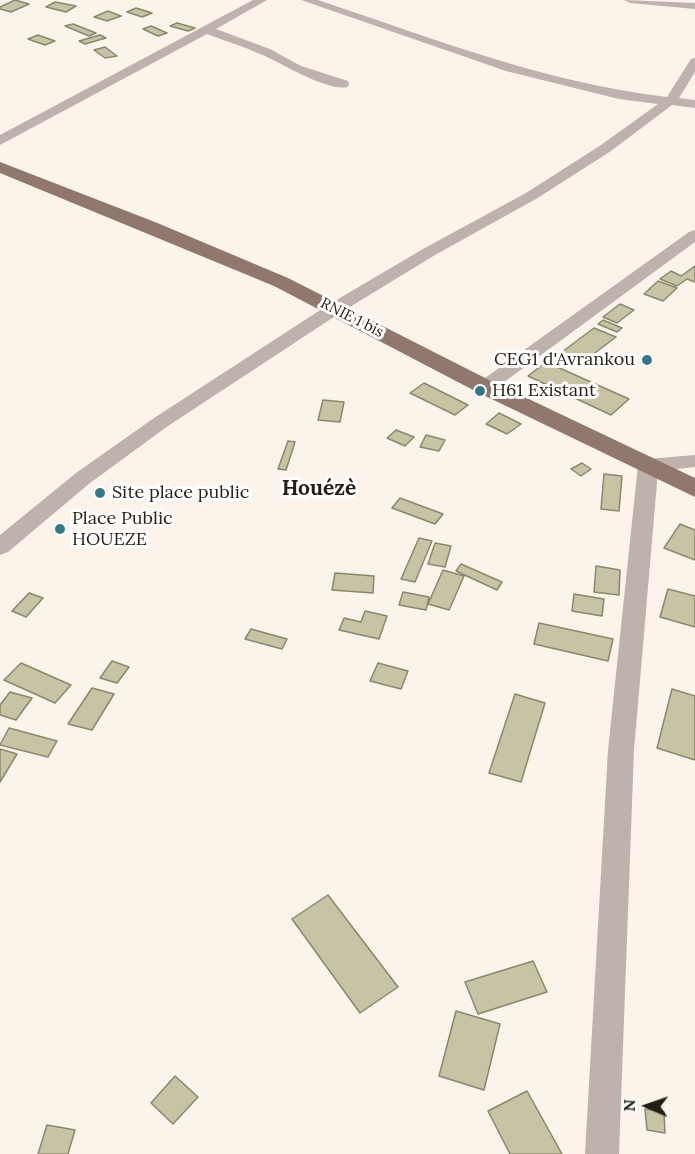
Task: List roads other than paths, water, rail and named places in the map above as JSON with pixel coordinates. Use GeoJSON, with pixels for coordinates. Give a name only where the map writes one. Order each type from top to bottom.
{"type":"FeatureCollection","features":[{"type":"Feature","properties":{"kind":"main road","name":"RNIE 1 bis"},"geometry":{"type":"LineString","coordinates":[[0,167],[239,263],[485,387],[695,488]]}},
{"type":"Feature","properties":{"kind":"street"},"geometry":{"type":"LineString","coordinates":[[0,141],[261,0]]}},
{"type":"Feature","properties":{"kind":"street"},"geometry":{"type":"LineString","coordinates":[[307,0],[510,68],[619,95],[695,104]]}},
{"type":"Feature","properties":{"kind":"street"},"geometry":{"type":"LineString","coordinates":[[630,0],[695,6]]}},
{"type":"Feature","properties":{"kind":"street"},"geometry":{"type":"LineString","coordinates":[[208,30],[257,48],[297,69],[343,84]]}},
{"type":"Feature","properties":{"kind":"street"},"geometry":{"type":"LineString","coordinates":[[0,547],[83,478],[161,422],[334,309],[531,196],[606,148],[671,100],[695,62]]}},
{"type":"Feature","properties":{"kind":"street"},"geometry":{"type":"LineString","coordinates":[[485,387],[695,235]]}},
{"type":"Feature","properties":{"kind":"street"},"geometry":{"type":"LineString","coordinates":[[602,1154],[621,750],[648,465],[695,461]]}},
{"type":"Feature","properties":{"kind":"place","name":"CEG1 d'Avrankou"},"geometry":{"type":"Point","coordinates":[647,360]}},
{"type":"Feature","properties":{"kind":"place","name":"H61 Existant"},"geometry":{"type":"Point","coordinates":[480,391]}},
{"type":"Feature","properties":{"kind":"place","name":"Site place public"},"geometry":{"type":"Point","coordinates":[100,493]}},
{"type":"Feature","properties":{"kind":"place","name":"Place Public HOUEZE"},"geometry":{"type":"Point","coordinates":[60,529]}},
{"type":"Feature","properties":{"kind":"district","name":"Houézè"},"geometry":{"type":"Point","coordinates":[319,489]}}]}
